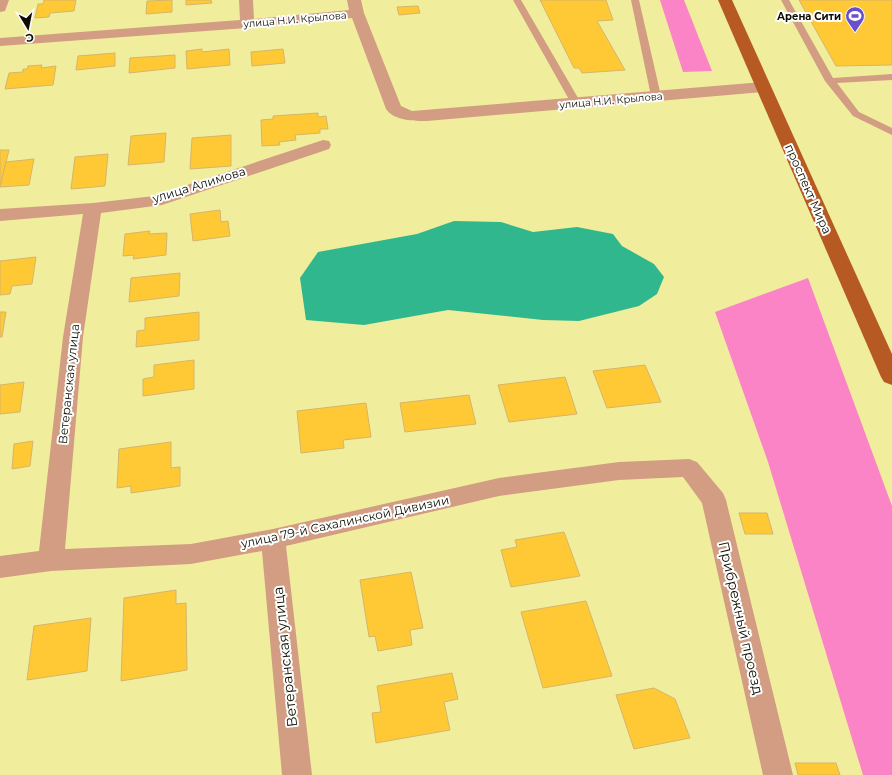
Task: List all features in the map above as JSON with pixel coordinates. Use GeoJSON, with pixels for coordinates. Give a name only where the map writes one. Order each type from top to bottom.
{"type":"FeatureCollection","features":[{"type":"Feature","properties":{"kind":"main road","name":"проспект Мира"},"geometry":{"type":"LineString","coordinates":[[725,0],[892,377]]}},
{"type":"Feature","properties":{"kind":"street"},"geometry":{"type":"LineString","coordinates":[[0,8],[2,0]]}},
{"type":"Feature","properties":{"kind":"street"},"geometry":{"type":"LineString","coordinates":[[246,0],[247,24]]}},
{"type":"Feature","properties":{"kind":"street","name":"улица Н.И. Крылова"},"geometry":{"type":"LineString","coordinates":[[0,42],[247,24],[355,6],[394,108],[410,116],[427,116],[763,87]]}},
{"type":"Feature","properties":{"kind":"street","name":"улица Алимова"},"geometry":{"type":"LineString","coordinates":[[0,215],[92,208],[156,200],[323,145]]}},
{"type":"Feature","properties":{"kind":"street","name":"Ветеранская улица"},"geometry":{"type":"LineString","coordinates":[[50,560],[74,337],[92,208]]}},
{"type":"Feature","properties":{"kind":"street","name":"улица 79-й Сахалинской Дивизии"},"geometry":{"type":"LineString","coordinates":[[0,567],[50,560],[191,554],[272,539],[499,487],[619,471],[689,468]]}},
{"type":"Feature","properties":{"kind":"street","name":"Прибрежный проезд"},"geometry":{"type":"LineString","coordinates":[[689,468],[714,500],[778,775]]}},
{"type":"Feature","properties":{"kind":"street","name":"Ветеранская улица"},"geometry":{"type":"LineString","coordinates":[[272,539],[297,775]]}},
{"type":"Feature","properties":{"kind":"lane"},"geometry":{"type":"LineString","coordinates":[[517,0],[576,103]]}},
{"type":"Feature","properties":{"kind":"lane"},"geometry":{"type":"LineString","coordinates":[[635,0],[656,96]]}},
{"type":"Feature","properties":{"kind":"lane"},"geometry":{"type":"LineString","coordinates":[[785,0],[830,80],[856,114],[892,132]]}},
{"type":"Feature","properties":{"kind":"lane"},"geometry":{"type":"LineString","coordinates":[[830,80],[892,78]]}},
{"type":"Feature","properties":{"kind":"shaded area"},"geometry":{"type":"Polygon","coordinates":[[[660,0],[684,0],[712,71],[683,72],[660,0]]]}},
{"type":"Feature","properties":{"kind":"shaded area"},"geometry":{"type":"Polygon","coordinates":[[[454,221],[501,222],[533,232],[577,227],[613,234],[622,246],[654,264],[664,277],[657,294],[639,306],[579,321],[543,320],[448,310],[364,325],[306,320],[300,278],[318,252],[417,234],[454,221]]]}},
{"type":"Feature","properties":{"kind":"shaded area"},"geometry":{"type":"Polygon","coordinates":[[[808,278],[892,506],[892,775],[863,775],[768,462],[715,312],[808,278]]]}},
{"type":"Feature","properties":{"kind":"building"},"geometry":{"type":"Polygon","coordinates":[[[44,0],[76,0],[74,11],[50,13],[49,17],[35,18],[38,4],[43,4],[44,0]]]}},
{"type":"Feature","properties":{"kind":"building"},"geometry":{"type":"Polygon","coordinates":[[[172,0],[172,12],[146,14],[147,1],[172,0]]]}},
{"type":"Feature","properties":{"kind":"building"},"geometry":{"type":"Polygon","coordinates":[[[186,0],[211,0],[212,3],[186,5],[186,0]]]}},
{"type":"Feature","properties":{"kind":"building"},"geometry":{"type":"Polygon","coordinates":[[[540,0],[606,0],[613,20],[597,21],[625,70],[582,73],[579,68],[574,68],[540,0]]]}},
{"type":"Feature","properties":{"kind":"building","name":"Арена Сити"},"geometry":{"type":"Polygon","coordinates":[[[799,0],[892,0],[892,65],[836,66],[799,0]]]}},
{"type":"Feature","properties":{"kind":"building"},"geometry":{"type":"Polygon","coordinates":[[[418,6],[420,13],[399,15],[397,7],[418,6]]]}},
{"type":"Feature","properties":{"kind":"building"},"geometry":{"type":"Polygon","coordinates":[[[202,49],[202,52],[229,49],[230,65],[187,69],[186,51],[202,49]]]}},
{"type":"Feature","properties":{"kind":"building"},"geometry":{"type":"Polygon","coordinates":[[[283,49],[285,63],[252,66],[251,52],[283,49]]]}},
{"type":"Feature","properties":{"kind":"building"},"geometry":{"type":"Polygon","coordinates":[[[115,53],[115,66],[76,70],[78,56],[115,53]]]}},
{"type":"Feature","properties":{"kind":"building"},"geometry":{"type":"Polygon","coordinates":[[[175,55],[175,68],[129,73],[130,58],[175,55]]]}},
{"type":"Feature","properties":{"kind":"building"},"geometry":{"type":"Polygon","coordinates":[[[42,65],[41,68],[56,66],[53,85],[5,89],[9,73],[23,72],[23,69],[27,69],[28,66],[42,65]]]}},
{"type":"Feature","properties":{"kind":"building"},"geometry":{"type":"Polygon","coordinates":[[[318,113],[318,117],[326,116],[328,129],[320,129],[320,133],[295,135],[296,140],[279,142],[280,145],[262,146],[261,120],[273,119],[273,116],[318,113]]]}},
{"type":"Feature","properties":{"kind":"building"},"geometry":{"type":"Polygon","coordinates":[[[166,133],[164,162],[128,165],[131,136],[166,133]]]}},
{"type":"Feature","properties":{"kind":"building"},"geometry":{"type":"Polygon","coordinates":[[[231,135],[231,166],[190,169],[192,138],[231,135]]]}},
{"type":"Feature","properties":{"kind":"building"},"geometry":{"type":"Polygon","coordinates":[[[0,150],[9,150],[0,187],[0,150]]]}},
{"type":"Feature","properties":{"kind":"building"},"geometry":{"type":"Polygon","coordinates":[[[108,154],[105,186],[71,189],[75,157],[108,154]]]}},
{"type":"Feature","properties":{"kind":"building"},"geometry":{"type":"Polygon","coordinates":[[[34,159],[29,185],[0,187],[6,162],[34,159]]]}},
{"type":"Feature","properties":{"kind":"building"},"geometry":{"type":"Polygon","coordinates":[[[220,210],[221,222],[228,221],[230,236],[193,241],[190,214],[220,210]]]}},
{"type":"Feature","properties":{"kind":"building"},"geometry":{"type":"Polygon","coordinates":[[[150,231],[149,234],[167,233],[166,255],[133,259],[134,255],[123,256],[125,234],[150,231]]]}},
{"type":"Feature","properties":{"kind":"building"},"geometry":{"type":"Polygon","coordinates":[[[36,257],[32,284],[12,286],[10,294],[0,295],[0,261],[36,257]]]}},
{"type":"Feature","properties":{"kind":"building"},"geometry":{"type":"Polygon","coordinates":[[[180,273],[179,296],[129,302],[131,278],[180,273]]]}},
{"type":"Feature","properties":{"kind":"building"},"geometry":{"type":"Polygon","coordinates":[[[0,312],[6,312],[2,337],[0,337],[0,312]]]}},
{"type":"Feature","properties":{"kind":"building"},"geometry":{"type":"Polygon","coordinates":[[[199,312],[199,340],[136,347],[137,331],[145,330],[145,318],[199,312]]]}},
{"type":"Feature","properties":{"kind":"building"},"geometry":{"type":"Polygon","coordinates":[[[194,360],[194,389],[143,396],[143,379],[154,377],[154,365],[194,360]]]}},
{"type":"Feature","properties":{"kind":"building"},"geometry":{"type":"Polygon","coordinates":[[[645,365],[661,402],[607,408],[593,371],[645,365]]]}},
{"type":"Feature","properties":{"kind":"building"},"geometry":{"type":"Polygon","coordinates":[[[565,377],[577,414],[509,422],[498,385],[565,377]]]}},
{"type":"Feature","properties":{"kind":"building"},"geometry":{"type":"Polygon","coordinates":[[[24,382],[20,412],[0,414],[0,385],[24,382]]]}},
{"type":"Feature","properties":{"kind":"building"},"geometry":{"type":"Polygon","coordinates":[[[469,395],[476,424],[405,432],[400,403],[469,395]]]}},
{"type":"Feature","properties":{"kind":"building"},"geometry":{"type":"Polygon","coordinates":[[[366,403],[371,437],[343,440],[344,448],[301,453],[297,411],[366,403]]]}},
{"type":"Feature","properties":{"kind":"building"},"geometry":{"type":"Polygon","coordinates":[[[33,441],[30,466],[12,469],[14,444],[33,441]]]}},
{"type":"Feature","properties":{"kind":"building"},"geometry":{"type":"Polygon","coordinates":[[[171,442],[171,468],[180,467],[180,486],[131,493],[131,486],[117,488],[119,449],[171,442]]]}},
{"type":"Feature","properties":{"kind":"building"},"geometry":{"type":"Polygon","coordinates":[[[739,513],[767,513],[773,534],[745,534],[739,513]]]}},
{"type":"Feature","properties":{"kind":"building"},"geometry":{"type":"Polygon","coordinates":[[[564,532],[580,576],[511,587],[501,550],[517,547],[515,540],[564,532]]]}},
{"type":"Feature","properties":{"kind":"building"},"geometry":{"type":"Polygon","coordinates":[[[411,572],[423,628],[410,630],[412,645],[378,651],[375,636],[369,637],[360,580],[411,572]]]}},
{"type":"Feature","properties":{"kind":"building"},"geometry":{"type":"Polygon","coordinates":[[[176,590],[176,604],[186,603],[187,670],[121,681],[124,598],[176,590]]]}},
{"type":"Feature","properties":{"kind":"building"},"geometry":{"type":"Polygon","coordinates":[[[586,601],[612,676],[543,688],[521,612],[586,601]]]}},
{"type":"Feature","properties":{"kind":"building"},"geometry":{"type":"Polygon","coordinates":[[[91,618],[87,671],[27,680],[34,626],[91,618]]]}},
{"type":"Feature","properties":{"kind":"building"},"geometry":{"type":"Polygon","coordinates":[[[452,673],[458,699],[444,702],[450,730],[376,743],[372,713],[381,712],[377,686],[452,673]]]}},
{"type":"Feature","properties":{"kind":"building"},"geometry":{"type":"Polygon","coordinates":[[[654,688],[675,699],[690,738],[634,749],[616,695],[654,688]]]}},
{"type":"Feature","properties":{"kind":"building"},"geometry":{"type":"Polygon","coordinates":[[[795,763],[836,763],[840,775],[798,775],[795,763]]]}},
{"type":"Feature","properties":{"kind":"place","name":"Арена Сити"},"geometry":{"type":"Point","coordinates":[855,33]}}]}
